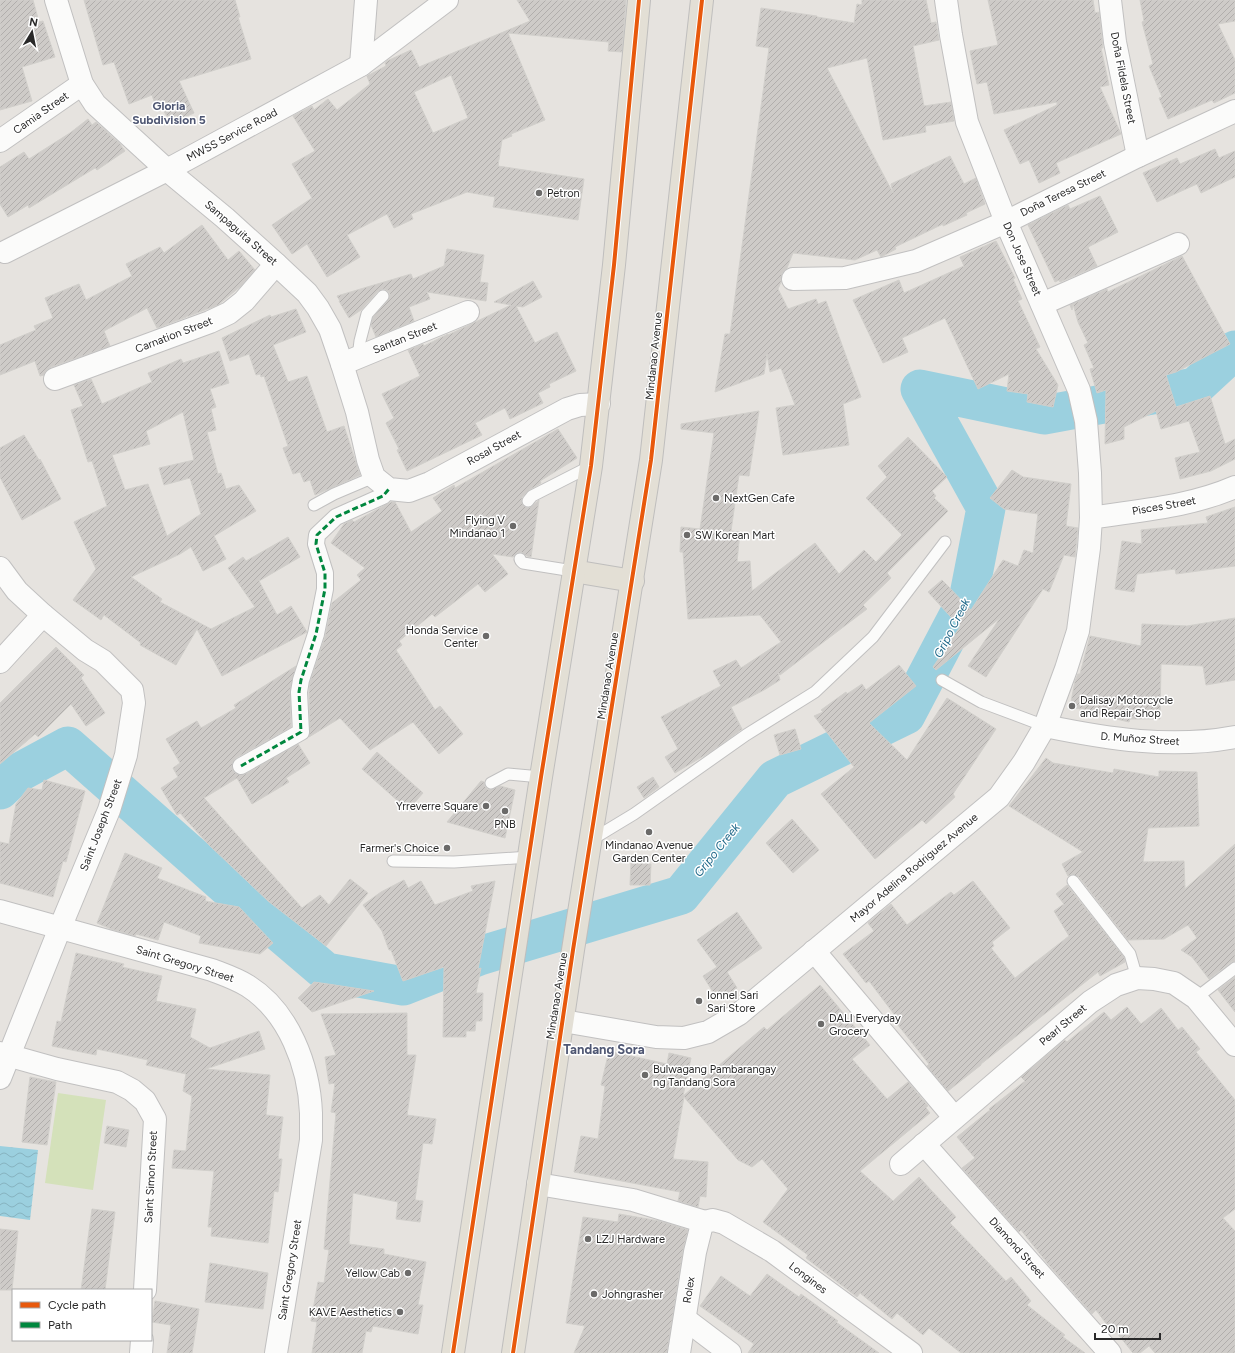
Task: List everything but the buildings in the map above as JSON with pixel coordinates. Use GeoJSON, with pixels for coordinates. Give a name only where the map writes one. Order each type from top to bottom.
{"type":"FeatureCollection","features":[{"type":"Feature","properties":{"kind":"main road"},"geometry":{"type":"LineString","coordinates":[[453,1353],[573,571],[591,466],[614,265],[639,0]]}},
{"type":"Feature","properties":{"kind":"main road","name":"Mindanao Avenue"},"geometry":{"type":"LineString","coordinates":[[513,1353],[573,950],[633,581],[651,460],[702,0]]}},
{"type":"Feature","properties":{"kind":"main road"},"geometry":{"type":"LineString","coordinates":[[573,571],[633,581]]}},
{"type":"Feature","properties":{"kind":"street","name":"Sampaguita Street"},"geometry":{"type":"LineString","coordinates":[[56,0],[82,84],[95,104],[167,170],[225,218],[276,264],[306,292],[318,308],[350,360],[357,412],[368,460],[382,483]]}},
{"type":"Feature","properties":{"kind":"street"},"geometry":{"type":"LineString","coordinates":[[361,65],[366,0]]}},
{"type":"Feature","properties":{"kind":"street","name":"MWSS Service Road"},"geometry":{"type":"LineString","coordinates":[[5,252],[167,170],[361,65],[447,0]]}},
{"type":"Feature","properties":{"kind":"street","name":"Don Jose Street"},"geometry":{"type":"LineString","coordinates":[[946,0],[967,122],[1006,222],[1079,390],[1084,412],[1090,473],[1091,518]]}},
{"type":"Feature","properties":{"kind":"street","name":"Doña Fildela Street"},"geometry":{"type":"LineString","coordinates":[[1110,0],[1115,42],[1138,156]]}},
{"type":"Feature","properties":{"kind":"street","name":"Camia Street"},"geometry":{"type":"LineString","coordinates":[[0,141],[82,84]]}},
{"type":"Feature","properties":{"kind":"street","name":"Doña Teresa Street"},"geometry":{"type":"LineString","coordinates":[[793,279],[845,278],[916,261],[1006,222],[1138,156],[1235,111]]}},
{"type":"Feature","properties":{"kind":"street"},"geometry":{"type":"LineString","coordinates":[[1042,304],[1178,244]]}},
{"type":"Feature","properties":{"kind":"street","name":"Carnation Street"},"geometry":{"type":"LineString","coordinates":[[55,379],[210,322],[229,313],[244,301],[276,264]]}},
{"type":"Feature","properties":{"kind":"street","name":"Santan Street"},"geometry":{"type":"LineString","coordinates":[[350,360],[468,312]]}},
{"type":"Feature","properties":{"kind":"street","name":"Rosal Street"},"geometry":{"type":"LineString","coordinates":[[382,483],[409,491],[430,483],[567,409],[580,405],[599,404]]}},
{"type":"Feature","properties":{"kind":"street"},"geometry":{"type":"LineString","coordinates":[[241,766],[301,732],[299,715],[300,686],[316,634],[325,589],[325,573],[316,544],[317,534],[336,517],[383,496],[382,483]]}},
{"type":"Feature","properties":{"kind":"street","name":"Pisces Street"},"geometry":{"type":"LineString","coordinates":[[1091,518],[1191,502],[1220,494],[1235,487]]}},
{"type":"Feature","properties":{"kind":"street","name":"Mayor Adelina Rodriguez Avenue"},"geometry":{"type":"LineString","coordinates":[[563,1021],[656,1037],[684,1038],[708,1032],[739,1014],[999,797],[1024,762],[1045,726],[1066,669],[1078,631],[1089,548],[1091,518]]}},
{"type":"Feature","properties":{"kind":"street","name":"Saint Joseph Street"},"geometry":{"type":"LineString","coordinates":[[0,568],[17,591],[42,615],[85,650],[103,662],[132,690],[134,703],[126,755],[109,810],[5,1054],[0,1078]]}},
{"type":"Feature","properties":{"kind":"street"},"geometry":{"type":"LineString","coordinates":[[0,662],[42,615]]}},
{"type":"Feature","properties":{"kind":"street","name":"D. Muñoz Street"},"geometry":{"type":"LineString","coordinates":[[1045,726],[1121,740],[1163,743],[1220,740],[1235,737]]}},
{"type":"Feature","properties":{"kind":"street","name":"Saint Gregory Street"},"geometry":{"type":"LineString","coordinates":[[0,911],[212,970],[248,986],[265,999],[280,1017],[299,1056],[305,1077],[311,1112],[311,1140],[276,1353]]}},
{"type":"Feature","properties":{"kind":"street"},"geometry":{"type":"LineString","coordinates":[[814,951],[954,1117]]}},
{"type":"Feature","properties":{"kind":"street","name":"Pearl Street"},"geometry":{"type":"LineString","coordinates":[[901,1164],[1090,1002],[1116,984],[1137,978],[1154,979],[1174,983],[1196,998],[1235,1045]]}},
{"type":"Feature","properties":{"kind":"street","name":"Saint Simon Street"},"geometry":{"type":"LineString","coordinates":[[5,1054],[57,1069],[117,1082],[132,1090],[145,1101],[155,1119],[145,1289]]}},
{"type":"Feature","properties":{"kind":"street","name":"Diamond Street"},"geometry":{"type":"LineString","coordinates":[[924,1144],[1110,1353]]}},
{"type":"Feature","properties":{"kind":"street","name":"Longines"},"geometry":{"type":"LineString","coordinates":[[538,1184],[633,1200],[703,1225],[713,1220],[724,1223],[772,1251],[911,1353]]}},
{"type":"Feature","properties":{"kind":"street","name":"Rolex"},"geometry":{"type":"LineString","coordinates":[[679,1353],[695,1252],[703,1225]]}},
{"type":"Feature","properties":{"kind":"street"},"geometry":{"type":"LineString","coordinates":[[685,1319],[730,1353]]}},
{"type":"Feature","properties":{"kind":"street"},"geometry":{"type":"LineString","coordinates":[[141,1353],[142,1341]]}},
{"type":"Feature","properties":{"kind":"lane"},"geometry":{"type":"LineString","coordinates":[[350,360],[360,341],[367,314],[383,296]]}},
{"type":"Feature","properties":{"kind":"lane"},"geometry":{"type":"LineString","coordinates":[[528,501],[532,496],[591,466]]}},
{"type":"Feature","properties":{"kind":"lane"},"geometry":{"type":"LineString","coordinates":[[314,505],[334,494],[382,483]]}},
{"type":"Feature","properties":{"kind":"lane"},"geometry":{"type":"LineString","coordinates":[[591,840],[634,814],[746,735],[815,692],[873,637],[945,542]]}},
{"type":"Feature","properties":{"kind":"lane"},"geometry":{"type":"LineString","coordinates":[[520,559],[523,563],[573,571]]}},
{"type":"Feature","properties":{"kind":"lane"},"geometry":{"type":"LineString","coordinates":[[942,680],[980,702],[1045,726]]}},
{"type":"Feature","properties":{"kind":"lane"},"geometry":{"type":"LineString","coordinates":[[491,783],[508,774],[541,777]]}},
{"type":"Feature","properties":{"kind":"lane"},"geometry":{"type":"LineString","coordinates":[[393,861],[454,862],[529,857]]}},
{"type":"Feature","properties":{"kind":"lane"},"geometry":{"type":"LineString","coordinates":[[1073,881],[1130,954],[1137,978]]}},
{"type":"Feature","properties":{"kind":"lane"},"geometry":{"type":"LineString","coordinates":[[1196,998],[1235,968]]}},
{"type":"Feature","properties":{"kind":"green space"},"geometry":{"type":"Polygon","coordinates":[[[58,1093],[106,1100],[93,1190],[45,1183],[58,1093]]]}},
{"type":"Feature","properties":{"kind":"water"},"geometry":{"type":"Polygon","coordinates":[[[0,1146],[38,1150],[30,1220],[0,1216],[0,1146]]]}},
{"type":"Feature","properties":{"kind":"waterway","name":"Gripo Creek"},"geometry":{"type":"LineString","coordinates":[[0,790],[18,773],[68,746],[244,902],[326,972],[403,986],[479,956],[681,895],[775,779],[906,715],[969,595],[986,508],[920,389],[1044,415],[1195,387],[1235,350]]}},
{"type":"Feature","properties":{"kind":"marked path"},"geometry":{"type":"LineString","coordinates":[[241,766],[301,732],[299,692],[301,680],[316,634],[325,589],[325,573],[316,544],[317,535],[336,517],[383,496],[389,489]]}},
{"type":"Feature","properties":{"kind":"cycle path"},"geometry":{"type":"LineString","coordinates":[[453,1353],[541,777],[591,466],[614,265],[639,0]]}},
{"type":"Feature","properties":{"kind":"cycle path"},"geometry":{"type":"LineString","coordinates":[[513,1353],[573,950],[651,460],[702,0]]}},
{"type":"Feature","properties":{"kind":"place","name":"Petron"},"geometry":{"type":"Point","coordinates":[539,193]}},
{"type":"Feature","properties":{"kind":"place","name":"NextGen Cafe"},"geometry":{"type":"Point","coordinates":[716,498]}},
{"type":"Feature","properties":{"kind":"place","name":"Flying V Mindanao 1"},"geometry":{"type":"Point","coordinates":[513,526]}},
{"type":"Feature","properties":{"kind":"place","name":"SW Korean Mart"},"geometry":{"type":"Point","coordinates":[687,535]}},
{"type":"Feature","properties":{"kind":"place","name":"Honda Service Center"},"geometry":{"type":"Point","coordinates":[486,636]}},
{"type":"Feature","properties":{"kind":"place","name":"Dalisay Motorcycle and Repair Shop"},"geometry":{"type":"Point","coordinates":[1072,706]}},
{"type":"Feature","properties":{"kind":"place","name":"Yrreverre Square"},"geometry":{"type":"Point","coordinates":[486,806]}},
{"type":"Feature","properties":{"kind":"place","name":"PNB"},"geometry":{"type":"Point","coordinates":[505,811]}},
{"type":"Feature","properties":{"kind":"place","name":"Mindanao Avenue Garden Center"},"geometry":{"type":"Point","coordinates":[649,832]}},
{"type":"Feature","properties":{"kind":"place","name":"Farmer's Choice"},"geometry":{"type":"Point","coordinates":[447,848]}},
{"type":"Feature","properties":{"kind":"place","name":"Ionnel Sari Sari Store"},"geometry":{"type":"Point","coordinates":[699,1001]}},
{"type":"Feature","properties":{"kind":"place","name":"DALI Everyday Grocery"},"geometry":{"type":"Point","coordinates":[821,1024]}},
{"type":"Feature","properties":{"kind":"place","name":"Bulwagang Pambarangay ng Tandang Sora"},"geometry":{"type":"Point","coordinates":[645,1075]}},
{"type":"Feature","properties":{"kind":"place","name":"LZJ Hardware"},"geometry":{"type":"Point","coordinates":[588,1239]}},
{"type":"Feature","properties":{"kind":"place","name":"Yellow Cab"},"geometry":{"type":"Point","coordinates":[408,1273]}},
{"type":"Feature","properties":{"kind":"place","name":"Johngrasher"},"geometry":{"type":"Point","coordinates":[594,1294]}},
{"type":"Feature","properties":{"kind":"place","name":"KAVE Aesthetics"},"geometry":{"type":"Point","coordinates":[400,1312]}},
{"type":"Feature","properties":{"kind":"district","name":"Gloria Subdivision 5"},"geometry":{"type":"Point","coordinates":[169,113]}},
{"type":"Feature","properties":{"kind":"district","name":"Tandang Sora"},"geometry":{"type":"Point","coordinates":[604,1049]}}]}
